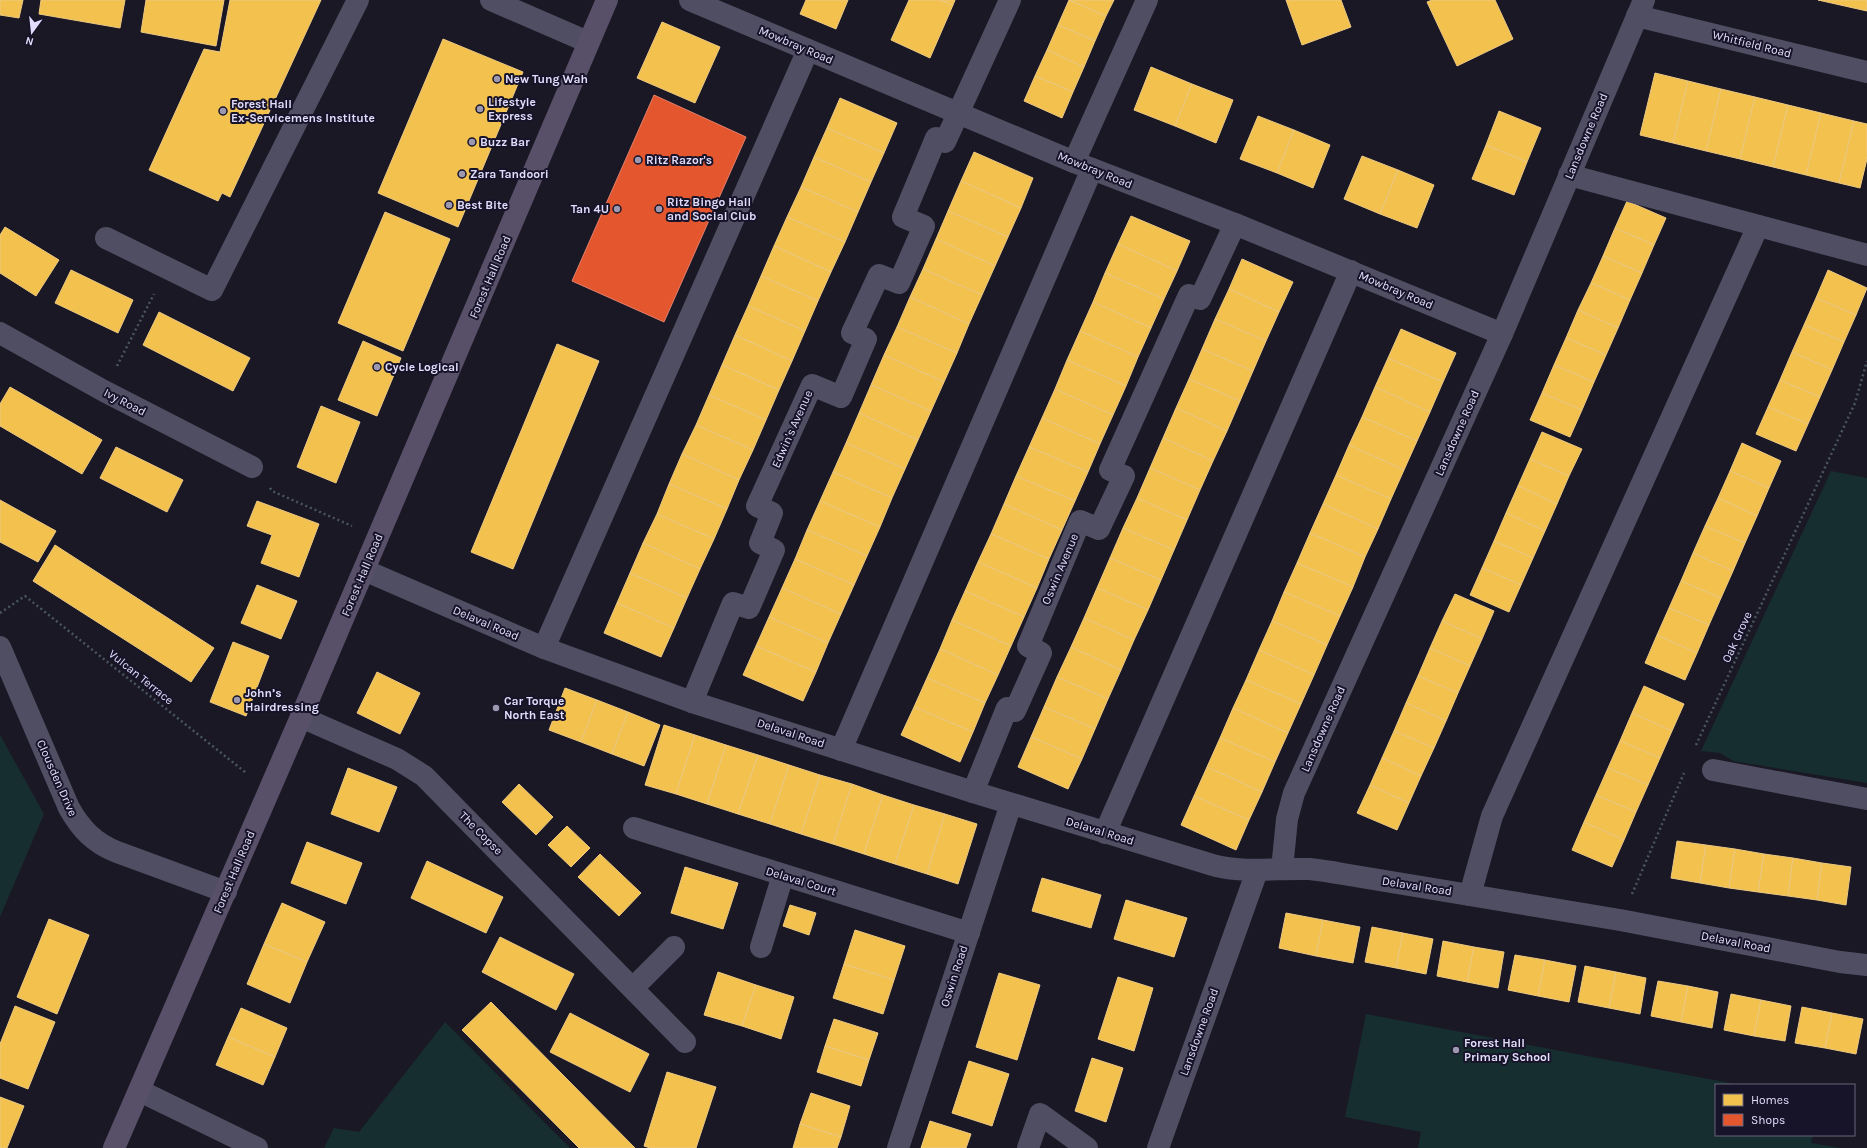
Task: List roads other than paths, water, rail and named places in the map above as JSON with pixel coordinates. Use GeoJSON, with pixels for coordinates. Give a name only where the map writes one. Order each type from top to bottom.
{"type":"FeatureCollection","features":[{"type":"Feature","properties":{"kind":"main road","name":"Forest Hall Road"},"geometry":{"type":"LineString","coordinates":[[114,1148],[226,892],[607,0]]}},
{"type":"Feature","properties":{"kind":"street"},"geometry":{"type":"LineString","coordinates":[[106,238],[212,290],[358,0]]}},
{"type":"Feature","properties":{"kind":"street"},"geometry":{"type":"LineString","coordinates":[[491,0],[588,42]]}},
{"type":"Feature","properties":{"kind":"street","name":"Mowbray Road"},"geometry":{"type":"LineString","coordinates":[[690,0],[959,112],[1083,166],[1235,224],[1502,334]]}},
{"type":"Feature","properties":{"kind":"street"},"geometry":{"type":"LineString","coordinates":[[959,112],[1010,0]]}},
{"type":"Feature","properties":{"kind":"street"},"geometry":{"type":"LineString","coordinates":[[842,750],[1083,166],[1147,0]]}},
{"type":"Feature","properties":{"kind":"street","name":"Whitfield Road"},"geometry":{"type":"LineString","coordinates":[[1641,8],[1867,72]]}},
{"type":"Feature","properties":{"kind":"street","name":"Lansdowne Road"},"geometry":{"type":"LineString","coordinates":[[1282,870],[1287,819],[1294,793],[1502,334],[1641,8]]}},
{"type":"Feature","properties":{"kind":"street"},"geometry":{"type":"LineString","coordinates":[[544,648],[808,50]]}},
{"type":"Feature","properties":{"kind":"street","name":"Edwin's Avenue"},"geometry":{"type":"LineString","coordinates":[[692,702],[733,602],[749,608],[774,550],[760,543],[772,513],[757,506],[812,384],[841,397],[866,339],[852,333],[879,274],[899,283],[924,226],[904,217],[936,138],[945,142],[959,112]]}},
{"type":"Feature","properties":{"kind":"street"},"geometry":{"type":"LineString","coordinates":[[1569,175],[1867,255]]}},
{"type":"Feature","properties":{"kind":"street","name":"Oswin Avenue"},"geometry":{"type":"LineString","coordinates":[[973,792],[1007,708],[1015,711],[1041,653],[1028,646],[1080,521],[1099,529],[1124,476],[1110,470],[1189,295],[1200,299],[1235,224]]}},
{"type":"Feature","properties":{"kind":"street"},"geometry":{"type":"LineString","coordinates":[[1470,895],[1492,816],[1758,226]]}},
{"type":"Feature","properties":{"kind":"street"},"geometry":{"type":"LineString","coordinates":[[1105,833],[1352,271]]}},
{"type":"Feature","properties":{"kind":"street","name":"Ivy Road"},"geometry":{"type":"LineString","coordinates":[[0,333],[104,391],[252,467]]}},
{"type":"Feature","properties":{"kind":"street","name":"Delaval Road"},"geometry":{"type":"LineString","coordinates":[[364,570],[544,648],[692,702],[1011,804],[1216,866],[1234,870],[1257,871],[1316,870],[1620,920],[1840,962],[1867,965]]}},
{"type":"Feature","properties":{"kind":"street","name":"Clousden Drive"},"geometry":{"type":"LineString","coordinates":[[0,647],[69,808],[79,825],[89,836],[102,846],[226,892]]}},
{"type":"Feature","properties":{"kind":"street","name":"The Copse"},"geometry":{"type":"LineString","coordinates":[[301,717],[397,759],[413,767],[424,776],[685,1042]]}},
{"type":"Feature","properties":{"kind":"street"},"geometry":{"type":"LineString","coordinates":[[1713,770],[1867,799]]}},
{"type":"Feature","properties":{"kind":"street","name":"Oswin Road"},"geometry":{"type":"LineString","coordinates":[[898,1148],[1011,804]]}},
{"type":"Feature","properties":{"kind":"street","name":"Delaval Court"},"geometry":{"type":"LineString","coordinates":[[634,828],[969,933]]}},
{"type":"Feature","properties":{"kind":"street","name":"Lansdowne Road"},"geometry":{"type":"LineString","coordinates":[[1158,1148],[1257,871]]}},
{"type":"Feature","properties":{"kind":"street"},"geometry":{"type":"LineString","coordinates":[[761,947],[783,875]]}},
{"type":"Feature","properties":{"kind":"street"},"geometry":{"type":"LineString","coordinates":[[633,988],[674,947]]}},
{"type":"Feature","properties":{"kind":"street"},"geometry":{"type":"LineString","coordinates":[[140,1091],[256,1148]]}},
{"type":"Feature","properties":{"kind":"street"},"geometry":{"type":"LineString","coordinates":[[1028,1148],[1040,1114],[1087,1148]]}},
{"type":"Feature","properties":{"kind":"place","name":"New Tung Wah"},"geometry":{"type":"Point","coordinates":[497,79]}},
{"type":"Feature","properties":{"kind":"place","name":"Lifestyle Express"},"geometry":{"type":"Point","coordinates":[480,109]}},
{"type":"Feature","properties":{"kind":"place","name":"Forest Hall Ex-Servicemens Institute"},"geometry":{"type":"Point","coordinates":[223,111]}},
{"type":"Feature","properties":{"kind":"place","name":"Buzz Bar"},"geometry":{"type":"Point","coordinates":[472,142]}},
{"type":"Feature","properties":{"kind":"place","name":"Ritz Razor's"},"geometry":{"type":"Point","coordinates":[638,160]}},
{"type":"Feature","properties":{"kind":"place","name":"Zara Tandoori"},"geometry":{"type":"Point","coordinates":[462,174]}},
{"type":"Feature","properties":{"kind":"place","name":"Best Bite"},"geometry":{"type":"Point","coordinates":[449,205]}},
{"type":"Feature","properties":{"kind":"place","name":"Tan 4U"},"geometry":{"type":"Point","coordinates":[617,209]}},
{"type":"Feature","properties":{"kind":"place","name":"Ritz Bingo Hall and Social Club"},"geometry":{"type":"Point","coordinates":[659,209]}},
{"type":"Feature","properties":{"kind":"place","name":"Cycle Logical"},"geometry":{"type":"Point","coordinates":[377,367]}},
{"type":"Feature","properties":{"kind":"place","name":"John’s Hairdressing"},"geometry":{"type":"Point","coordinates":[237,700]}},
{"type":"Feature","properties":{"kind":"place","name":"Car Torque North East"},"geometry":{"type":"Point","coordinates":[496,708]}},
{"type":"Feature","properties":{"kind":"place","name":"Forest Hall Primary School"},"geometry":{"type":"Point","coordinates":[1456,1050]}}]}
